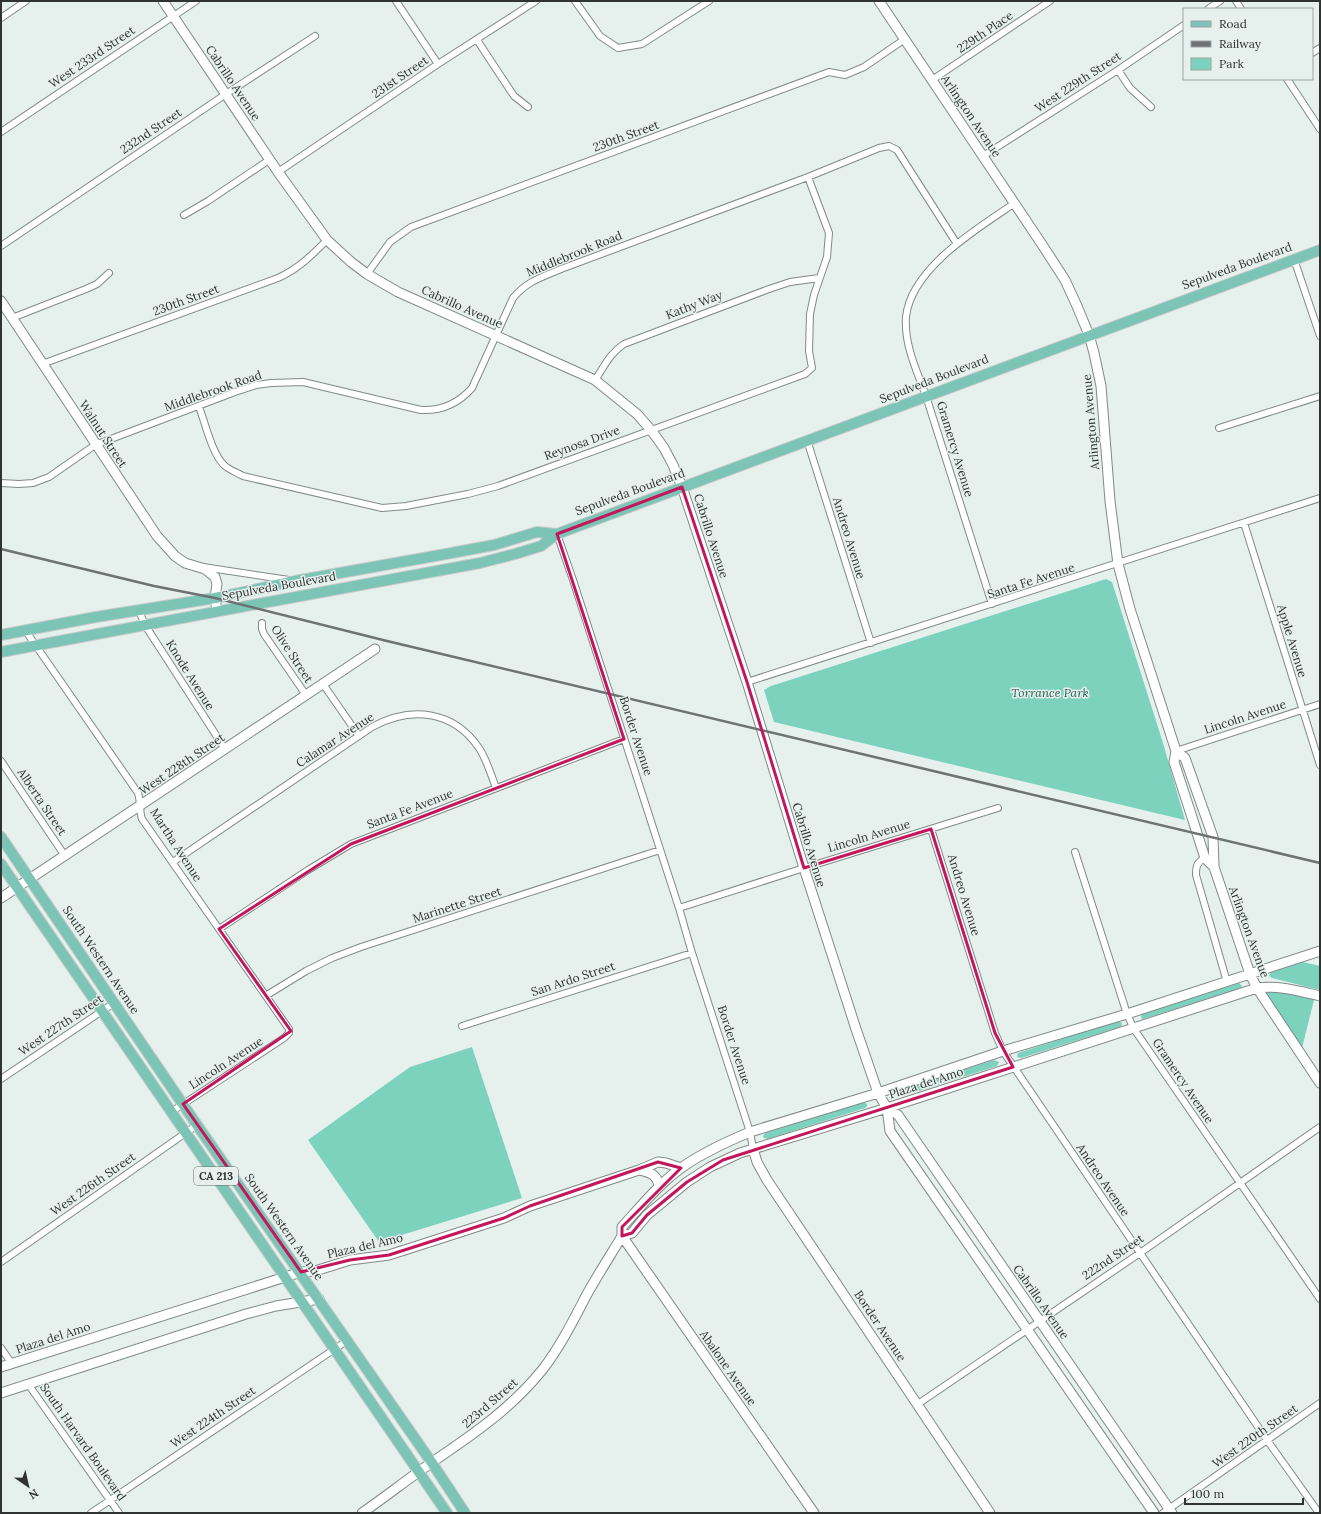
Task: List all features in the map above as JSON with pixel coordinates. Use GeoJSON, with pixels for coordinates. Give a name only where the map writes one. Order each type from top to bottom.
{"type":"FeatureCollection","features":[{"type":"Feature","properties":{"kind":"main road","name":"Sepulveda Boulevard"},"geometry":{"type":"LineString","coordinates":[[1,652],[480,563],[515,554],[540,546],[557,534],[1320,250]]}},
{"type":"Feature","properties":{"kind":"main road","name":"Sepulveda Boulevard"},"geometry":{"type":"LineString","coordinates":[[1,635],[215,598],[295,581],[494,545],[537,532],[557,534]]}},
{"type":"Feature","properties":{"kind":"main road"},"geometry":{"type":"LineString","coordinates":[[420,559],[422,574]]}},
{"type":"Feature","properties":{"kind":"main road","name":"South Western Avenue"},"geometry":{"type":"LineString","coordinates":[[2,839],[197,1125],[301,1272],[432,1462],[465,1513]]}},
{"type":"Feature","properties":{"kind":"main road","name":"CA 213"},"geometry":{"type":"LineString","coordinates":[[1,864],[172,1112],[284,1278],[448,1513]]}},
{"type":"Feature","properties":{"kind":"street"},"geometry":{"type":"LineString","coordinates":[[1,18],[26,1]]}},
{"type":"Feature","properties":{"kind":"street","name":"Cabrillo Avenue"},"geometry":{"type":"LineString","coordinates":[[164,1],[269,160],[326,240],[367,274],[398,292],[595,380],[637,414],[651,430],[667,454],[682,487],[747,682],[804,868],[878,1093],[887,1108],[890,1131],[1154,1513]]}},
{"type":"Feature","properties":{"kind":"street","name":"West 233rd Street"},"geometry":{"type":"LineString","coordinates":[[1,132],[196,1]]}},
{"type":"Feature","properties":{"kind":"street"},"geometry":{"type":"LineString","coordinates":[[396,1],[438,64]]}},
{"type":"Feature","properties":{"kind":"street","name":"231st Street"},"geometry":{"type":"LineString","coordinates":[[278,172],[438,64],[536,1]]}},
{"type":"Feature","properties":{"kind":"street"},"geometry":{"type":"LineString","coordinates":[[575,1],[600,36],[618,48],[642,44],[709,1]]}},
{"type":"Feature","properties":{"kind":"street","name":"Arlington Avenue"},"geometry":{"type":"LineString","coordinates":[[880,1],[1015,203],[1064,280],[1089,335],[1101,386],[1109,486],[1118,564],[1130,610],[1176,751],[1174,762],[1205,858],[1214,867]]}},
{"type":"Feature","properties":{"kind":"street","name":"229th Place"},"geometry":{"type":"LineString","coordinates":[[932,80],[1050,1]]}},
{"type":"Feature","properties":{"kind":"street"},"geometry":{"type":"LineString","coordinates":[[1210,8],[1220,1]]}},
{"type":"Feature","properties":{"kind":"street","name":"West 229th Street"},"geometry":{"type":"LineString","coordinates":[[983,156],[1118,70],[1183,26]]}},
{"type":"Feature","properties":{"kind":"street","name":"232nd Street"},"geometry":{"type":"LineString","coordinates":[[1,246],[226,94],[315,36]]}},
{"type":"Feature","properties":{"kind":"street","name":"230th Street"},"geometry":{"type":"LineString","coordinates":[[367,274],[390,242],[411,227],[829,72],[845,75],[864,67],[904,39]]}},
{"type":"Feature","properties":{"kind":"street"},"geometry":{"type":"LineString","coordinates":[[476,40],[514,96],[528,107]]}},
{"type":"Feature","properties":{"kind":"street"},"geometry":{"type":"LineString","coordinates":[[1118,70],[1130,88],[1151,108]]}},
{"type":"Feature","properties":{"kind":"street"},"geometry":{"type":"LineString","coordinates":[[1288,80],[1320,129]]}},
{"type":"Feature","properties":{"kind":"street","name":"Middlebrook Road"},"geometry":{"type":"LineString","coordinates":[[1,483],[33,483],[49,477],[95,445],[256,385],[289,381],[303,382],[421,410],[445,408],[465,396],[472,388],[513,298],[520,289],[528,283],[561,269],[808,177],[879,148],[889,146],[893,147],[901,156],[957,244]]}},
{"type":"Feature","properties":{"kind":"street"},"geometry":{"type":"LineString","coordinates":[[184,214],[208,201],[269,160]]}},
{"type":"Feature","properties":{"kind":"street","name":"Reynosa Drive"},"geometry":{"type":"LineString","coordinates":[[199,407],[216,454],[222,464],[230,470],[243,476],[382,508],[393,508],[468,494],[498,486],[805,374],[812,368],[809,351],[810,314],[819,278],[827,257],[829,233],[808,177]]}},
{"type":"Feature","properties":{"kind":"street","name":"Gramercy Avenue"},"geometry":{"type":"LineString","coordinates":[[992,604],[926,396],[908,346],[906,318],[908,304],[922,279],[938,261],[957,244],[1015,203]]}},
{"type":"Feature","properties":{"kind":"street","name":"230th Street"},"geometry":{"type":"LineString","coordinates":[[42,364],[290,273],[302,265],[326,240]]}},
{"type":"Feature","properties":{"kind":"street"},"geometry":{"type":"LineString","coordinates":[[1294,259],[1320,336]]}},
{"type":"Feature","properties":{"kind":"street"},"geometry":{"type":"LineString","coordinates":[[12,318],[97,284],[109,273]]}},
{"type":"Feature","properties":{"kind":"street","name":"Kathy Way"},"geometry":{"type":"LineString","coordinates":[[595,380],[610,356],[615,350],[624,344],[769,289],[790,282],[819,278]]}},
{"type":"Feature","properties":{"kind":"street","name":"Walnut Street"},"geometry":{"type":"LineString","coordinates":[[1,301],[95,445],[166,548],[185,563],[205,569],[215,577],[217,584],[215,598],[217,611]]}},
{"type":"Feature","properties":{"kind":"street"},"geometry":{"type":"LineString","coordinates":[[1219,428],[1320,396]]}},
{"type":"Feature","properties":{"kind":"street","name":"Andreo Avenue"},"geometry":{"type":"LineString","coordinates":[[807,440],[871,643]]}},
{"type":"Feature","properties":{"kind":"street","name":"Santa Fe Avenue"},"geometry":{"type":"LineString","coordinates":[[747,682],[1320,498]]}},
{"type":"Feature","properties":{"kind":"street","name":"Apple Avenue"},"geometry":{"type":"LineString","coordinates":[[1244,523],[1320,765]]}},
{"type":"Feature","properties":{"kind":"street","name":"Border Avenue"},"geometry":{"type":"LineString","coordinates":[[557,534],[679,908],[692,953],[750,1132],[756,1162],[990,1513]]}},
{"type":"Feature","properties":{"kind":"street","name":"Walnut Street"},"geometry":{"type":"LineString","coordinates":[[196,566],[295,581]]}},
{"type":"Feature","properties":{"kind":"street","name":"Knode Avenue"},"geometry":{"type":"LineString","coordinates":[[139,611],[146,625],[225,749]]}},
{"type":"Feature","properties":{"kind":"street","name":"Olive Street"},"geometry":{"type":"LineString","coordinates":[[262,623],[264,634],[306,695]]}},
{"type":"Feature","properties":{"kind":"street","name":"Martha Avenue"},"geometry":{"type":"LineString","coordinates":[[25,630],[138,793],[142,819],[290,1029]]}},
{"type":"Feature","properties":{"kind":"street","name":"West 228th Street"},"geometry":{"type":"LineString","coordinates":[[1,898],[375,649]]}},
{"type":"Feature","properties":{"kind":"street"},"geometry":{"type":"LineString","coordinates":[[323,684],[359,736]]}},
{"type":"Feature","properties":{"kind":"street","name":"Lincoln Avenue"},"geometry":{"type":"LineString","coordinates":[[1176,751],[1320,704]]}},
{"type":"Feature","properties":{"kind":"street","name":"Calamar Avenue"},"geometry":{"type":"LineString","coordinates":[[173,862],[359,736],[383,722],[397,717],[411,714],[425,714],[450,721],[472,738],[488,766],[496,788]]}},
{"type":"Feature","properties":{"kind":"street","name":"Santa Fe Avenue"},"geometry":{"type":"LineString","coordinates":[[219,929],[308,870],[351,844],[624,739]]}},
{"type":"Feature","properties":{"kind":"street","name":"Arlington Avenue"},"geometry":{"type":"LineString","coordinates":[[1176,751],[1185,758],[1213,837],[1214,867],[1250,974],[1257,988],[1320,1083]]}},
{"type":"Feature","properties":{"kind":"street","name":"Alberta Street"},"geometry":{"type":"LineString","coordinates":[[1,761],[65,856]]}},
{"type":"Feature","properties":{"kind":"street","name":"Lincoln Avenue"},"geometry":{"type":"LineString","coordinates":[[679,908],[998,808]]}},
{"type":"Feature","properties":{"kind":"street","name":"Andreo Avenue"},"geometry":{"type":"LineString","coordinates":[[931,828],[995,1033],[1003,1051],[1318,1513]]}},
{"type":"Feature","properties":{"kind":"street","name":"Marinette Street"},"geometry":{"type":"LineString","coordinates":[[267,995],[306,971],[332,958],[361,947],[660,850]]}},
{"type":"Feature","properties":{"kind":"street","name":"Gramercy Avenue"},"geometry":{"type":"LineString","coordinates":[[1075,852],[1127,1014],[1134,1029],[1320,1299]]}},
{"type":"Feature","properties":{"kind":"street"},"geometry":{"type":"LineString","coordinates":[[1205,858],[1199,861],[1196,868],[1196,875],[1227,982]]}},
{"type":"Feature","properties":{"kind":"street","name":"Plaza del Amo"},"geometry":{"type":"LineString","coordinates":[[1320,951],[1127,1014],[1003,1051],[878,1093],[750,1132],[730,1140],[681,1168],[659,1187],[622,1227],[622,1236],[632,1233],[653,1210],[687,1182],[723,1160],[740,1153],[887,1108],[1257,988],[1279,987],[1320,996]]}},
{"type":"Feature","properties":{"kind":"street","name":"San Ardo Street"},"geometry":{"type":"LineString","coordinates":[[462,1026],[692,953]]}},
{"type":"Feature","properties":{"kind":"street"},"geometry":{"type":"LineString","coordinates":[[1304,956],[1320,959]]}},
{"type":"Feature","properties":{"kind":"street","name":"West 227th Street"},"geometry":{"type":"LineString","coordinates":[[1,1079],[114,1003]]}},
{"type":"Feature","properties":{"kind":"street","name":"Lincoln Avenue"},"geometry":{"type":"LineString","coordinates":[[172,1112],[284,1038],[290,1033],[290,1029]]}},
{"type":"Feature","properties":{"kind":"street","name":"Cabrillo Avenue"},"geometry":{"type":"LineString","coordinates":[[887,1108],[898,1115],[1040,1320],[1168,1512]]}},
{"type":"Feature","properties":{"kind":"street","name":"West 226th Street"},"geometry":{"type":"LineString","coordinates":[[1,1262],[197,1125]]}},
{"type":"Feature","properties":{"kind":"street","name":"222nd Street"},"geometry":{"type":"LineString","coordinates":[[918,1404],[1140,1253],[1320,1127]]}},
{"type":"Feature","properties":{"kind":"street","name":"Plaza del Amo"},"geometry":{"type":"LineString","coordinates":[[1,1367],[301,1272],[315,1271],[350,1260],[389,1255],[504,1218],[530,1206],[640,1170],[658,1162],[681,1168]]}},
{"type":"Feature","properties":{"kind":"street"},"geometry":{"type":"LineString","coordinates":[[640,1170],[650,1172],[658,1181],[659,1187]]}},
{"type":"Feature","properties":{"kind":"street","name":"223rd Street"},"geometry":{"type":"LineString","coordinates":[[362,1513],[491,1421],[512,1404],[531,1383],[559,1346],[599,1273],[622,1236]]}},
{"type":"Feature","properties":{"kind":"street","name":"Abalone Avenue"},"geometry":{"type":"LineString","coordinates":[[622,1236],[814,1513]]}},
{"type":"Feature","properties":{"kind":"street"},"geometry":{"type":"LineString","coordinates":[[1,1393],[246,1314],[276,1306],[320,1300]]}},
{"type":"Feature","properties":{"kind":"street","name":"West 224th Street"},"geometry":{"type":"LineString","coordinates":[[91,1513],[348,1340]]}},
{"type":"Feature","properties":{"kind":"street"},"geometry":{"type":"LineString","coordinates":[[1,1348],[12,1364]]}},
{"type":"Feature","properties":{"kind":"street","name":"South Harvard Boulevard"},"geometry":{"type":"LineString","coordinates":[[28,1384],[120,1513]]}},
{"type":"Feature","properties":{"kind":"street","name":"West 220th Street"},"geometry":{"type":"LineString","coordinates":[[1168,1512],[1320,1403]]}},
{"type":"Feature","properties":{"kind":"highlighted area"},"geometry":{"type":"Polygon","coordinates":[[[682,487],[747,682],[804,868],[931,829],[995,1033],[1013,1067],[723,1160],[687,1182],[647,1215],[632,1233],[622,1236],[622,1227],[681,1168],[658,1162],[530,1206],[504,1218],[389,1255],[350,1260],[301,1272],[183,1104],[291,1031],[219,929],[351,844],[624,739],[557,534],[682,487]]]}},
{"type":"Feature","properties":{"kind":"green space","name":"Torrance Park"},"geometry":{"type":"Polygon","coordinates":[[[1106,579],[1112,582],[1163,743],[1185,820],[774,722],[764,690],[771,686],[1106,579]]]}},
{"type":"Feature","properties":{"kind":"green space"},"geometry":{"type":"Polygon","coordinates":[[[1303,962],[1320,966],[1320,990],[1269,976],[1271,972],[1303,962]]]}},
{"type":"Feature","properties":{"kind":"green space"},"geometry":{"type":"Polygon","coordinates":[[[1239,983],[1242,986],[1241,988],[1143,1019],[1141,1018],[1142,1013],[1239,983]]]}},
{"type":"Feature","properties":{"kind":"green space"},"geometry":{"type":"Polygon","coordinates":[[[1259,989],[1315,996],[1301,1052],[1259,989]]]}},
{"type":"Feature","properties":{"kind":"green space"},"geometry":{"type":"Polygon","coordinates":[[[1117,1021],[1122,1023],[1120,1027],[1021,1058],[1017,1057],[1018,1053],[1117,1021]]]}},
{"type":"Feature","properties":{"kind":"green space"},"geometry":{"type":"Polygon","coordinates":[[[472,1047],[522,1198],[379,1242],[308,1140],[410,1067],[472,1047]]]}},
{"type":"Feature","properties":{"kind":"green space"},"geometry":{"type":"Polygon","coordinates":[[[994,1060],[999,1062],[997,1066],[903,1096],[899,1096],[897,1093],[899,1091],[994,1060]]]}},
{"type":"Feature","properties":{"kind":"green space"},"geometry":{"type":"Polygon","coordinates":[[[863,1102],[867,1104],[865,1108],[768,1139],[764,1138],[763,1136],[765,1133],[863,1102]]]}},
{"type":"Feature","properties":{"kind":"railway"},"geometry":{"type":"LineString","coordinates":[[1,549],[154,586],[215,598],[387,641],[1320,863]]}}]}
